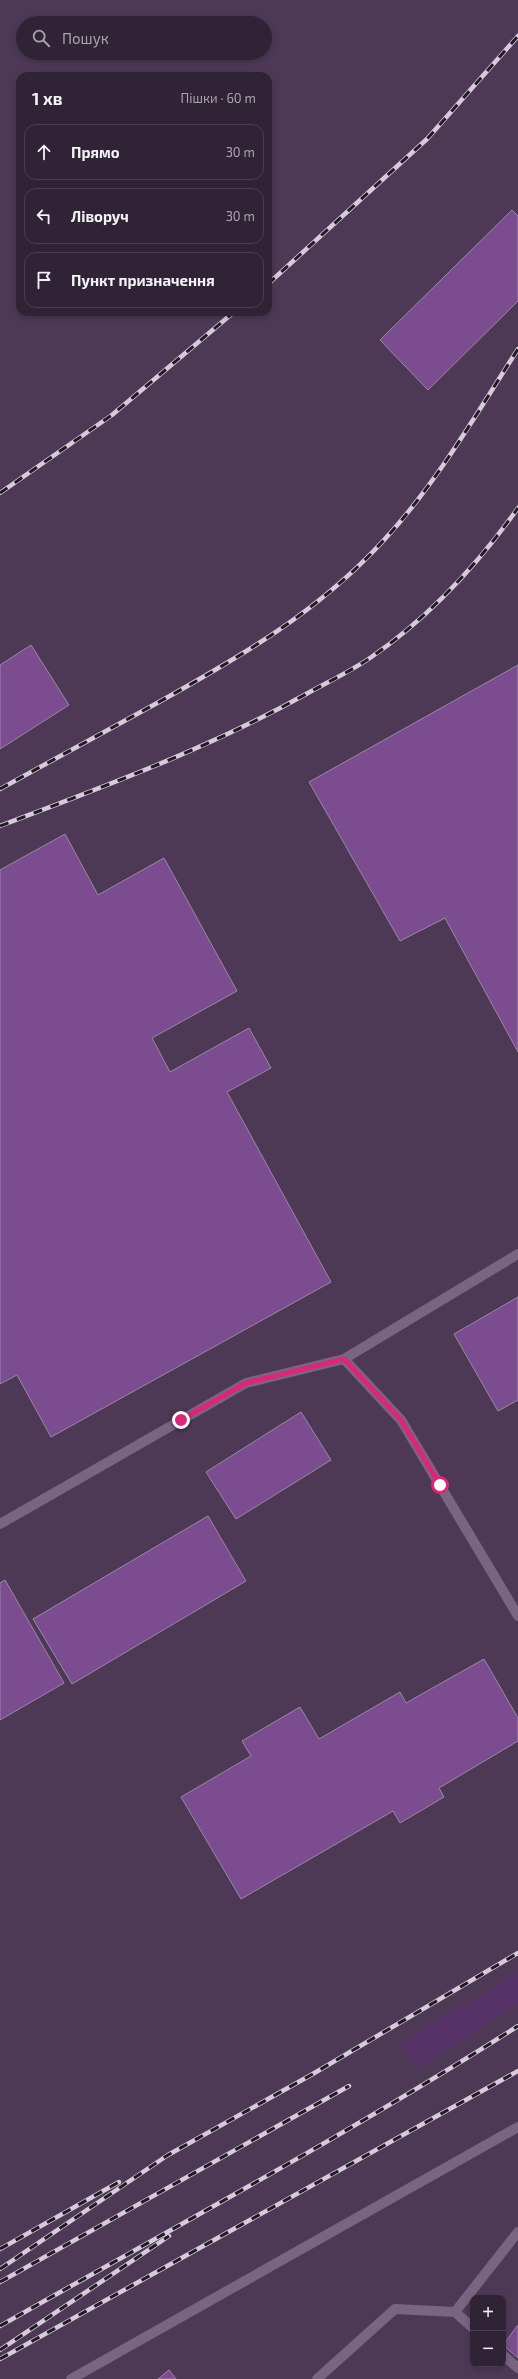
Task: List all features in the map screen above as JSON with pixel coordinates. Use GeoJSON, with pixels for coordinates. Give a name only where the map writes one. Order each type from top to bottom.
{"type":"FeatureCollection","features":[{"type":"Feature","properties":{"kind":"lane"},"geometry":{"type":"LineString","coordinates":[[0,1524],[246,1383],[344,1359],[518,1254]]}},
{"type":"Feature","properties":{"kind":"lane"},"geometry":{"type":"LineString","coordinates":[[344,1359],[401,1420],[518,1616]]}},
{"type":"Feature","properties":{"kind":"lane"},"geometry":{"type":"LineString","coordinates":[[71,2379],[518,2127]]}},
{"type":"Feature","properties":{"kind":"lane"},"geometry":{"type":"LineString","coordinates":[[455,2312],[518,2232]]}},
{"type":"Feature","properties":{"kind":"lane"},"geometry":{"type":"LineString","coordinates":[[317,2379],[395,2309],[455,2312],[470,2325]]}},
{"type":"Feature","properties":{"kind":"lane"},"geometry":{"type":"LineString","coordinates":[[506,2358],[518,2368]]}},
{"type":"Feature","properties":{"kind":"shaded area"},"geometry":{"type":"Polygon","coordinates":[[[0,0],[518,0],[518,2379],[0,2379],[0,0]]]}},
{"type":"Feature","properties":{"kind":"shaded area"},"geometry":{"type":"Polygon","coordinates":[[[518,1973],[518,2004],[417,2068],[401,2042],[518,1973]]]}},
{"type":"Feature","properties":{"kind":"building"},"geometry":{"type":"Polygon","coordinates":[[[512,210],[518,216],[518,301],[428,390],[380,340],[512,210]]]}},
{"type":"Feature","properties":{"kind":"building"},"geometry":{"type":"Polygon","coordinates":[[[31,645],[69,705],[0,749],[0,665],[31,645]]]}},
{"type":"Feature","properties":{"kind":"building"},"geometry":{"type":"Polygon","coordinates":[[[518,665],[518,1052],[445,918],[400,941],[309,782],[518,665]]]}},
{"type":"Feature","properties":{"kind":"building"},"geometry":{"type":"Polygon","coordinates":[[[65,834],[98,895],[164,858],[237,991],[152,1038],[170,1072],[249,1028],[271,1068],[227,1092],[331,1282],[51,1437],[17,1375],[0,1384],[0,870],[65,834]]]}},
{"type":"Feature","properties":{"kind":"building"},"geometry":{"type":"Polygon","coordinates":[[[518,1297],[518,1400],[498,1411],[454,1334],[518,1297]]]}},
{"type":"Feature","properties":{"kind":"building"},"geometry":{"type":"Polygon","coordinates":[[[301,1412],[331,1460],[236,1519],[206,1472],[301,1412]]]}},
{"type":"Feature","properties":{"kind":"building"},"geometry":{"type":"Polygon","coordinates":[[[208,1516],[246,1581],[72,1684],[33,1619],[208,1516]]]}},
{"type":"Feature","properties":{"kind":"building"},"geometry":{"type":"Polygon","coordinates":[[[5,1580],[64,1683],[0,1720],[0,1583],[5,1580]]]}},
{"type":"Feature","properties":{"kind":"building"},"geometry":{"type":"Polygon","coordinates":[[[484,1659],[518,1718],[518,1741],[439,1788],[444,1797],[400,1823],[393,1811],[241,1899],[181,1797],[251,1756],[242,1741],[300,1707],[319,1739],[400,1692],[406,1703],[484,1659]]]}},
{"type":"Feature","properties":{"kind":"building"},"geometry":{"type":"Polygon","coordinates":[[[518,2325],[518,2358],[506,2348],[506,2341],[518,2325]]]}},
{"type":"Feature","properties":{"kind":"building"},"geometry":{"type":"Polygon","coordinates":[[[169,2370],[176,2379],[158,2379],[169,2370]]]}},
{"type":"Feature","properties":{"kind":"railway"},"geometry":{"type":"LineString","coordinates":[[272,280],[427,139],[518,36]]}},
{"type":"Feature","properties":{"kind":"railway"},"geometry":{"type":"LineString","coordinates":[[0,493],[112,415],[229,316]]}},
{"type":"Feature","properties":{"kind":"railway"},"geometry":{"type":"LineString","coordinates":[[0,789],[159,702],[250,649],[306,611],[333,589],[359,566],[384,540],[421,496],[455,448],[518,349]]}},
{"type":"Feature","properties":{"kind":"railway"},"geometry":{"type":"LineString","coordinates":[[0,826],[118,781],[195,749],[271,713],[363,663],[391,643],[431,608],[469,570],[518,508]]}},
{"type":"Feature","properties":{"kind":"railway"},"geometry":{"type":"LineString","coordinates":[[0,2269],[168,2155],[311,2075],[518,1953]]}},
{"type":"Feature","properties":{"kind":"railway"},"geometry":{"type":"LineString","coordinates":[[0,2326],[326,2142],[455,2066],[518,2026]]}},
{"type":"Feature","properties":{"kind":"railway"},"geometry":{"type":"LineString","coordinates":[[0,2359],[518,2071]]}},
{"type":"Feature","properties":{"kind":"railway"},"geometry":{"type":"LineString","coordinates":[[0,2282],[349,2086]]}},
{"type":"Feature","properties":{"kind":"railway"},"geometry":{"type":"LineString","coordinates":[[0,2249],[119,2182]]}},
{"type":"Feature","properties":{"kind":"railway"},"geometry":{"type":"LineString","coordinates":[[0,2350],[169,2236]]}},
{"type":"Feature","properties":{"kind":"route"},"geometry":{"type":"LineString","coordinates":[[181,1420],[246,1383],[344,1359],[401,1420],[440,1485]]}}]}
